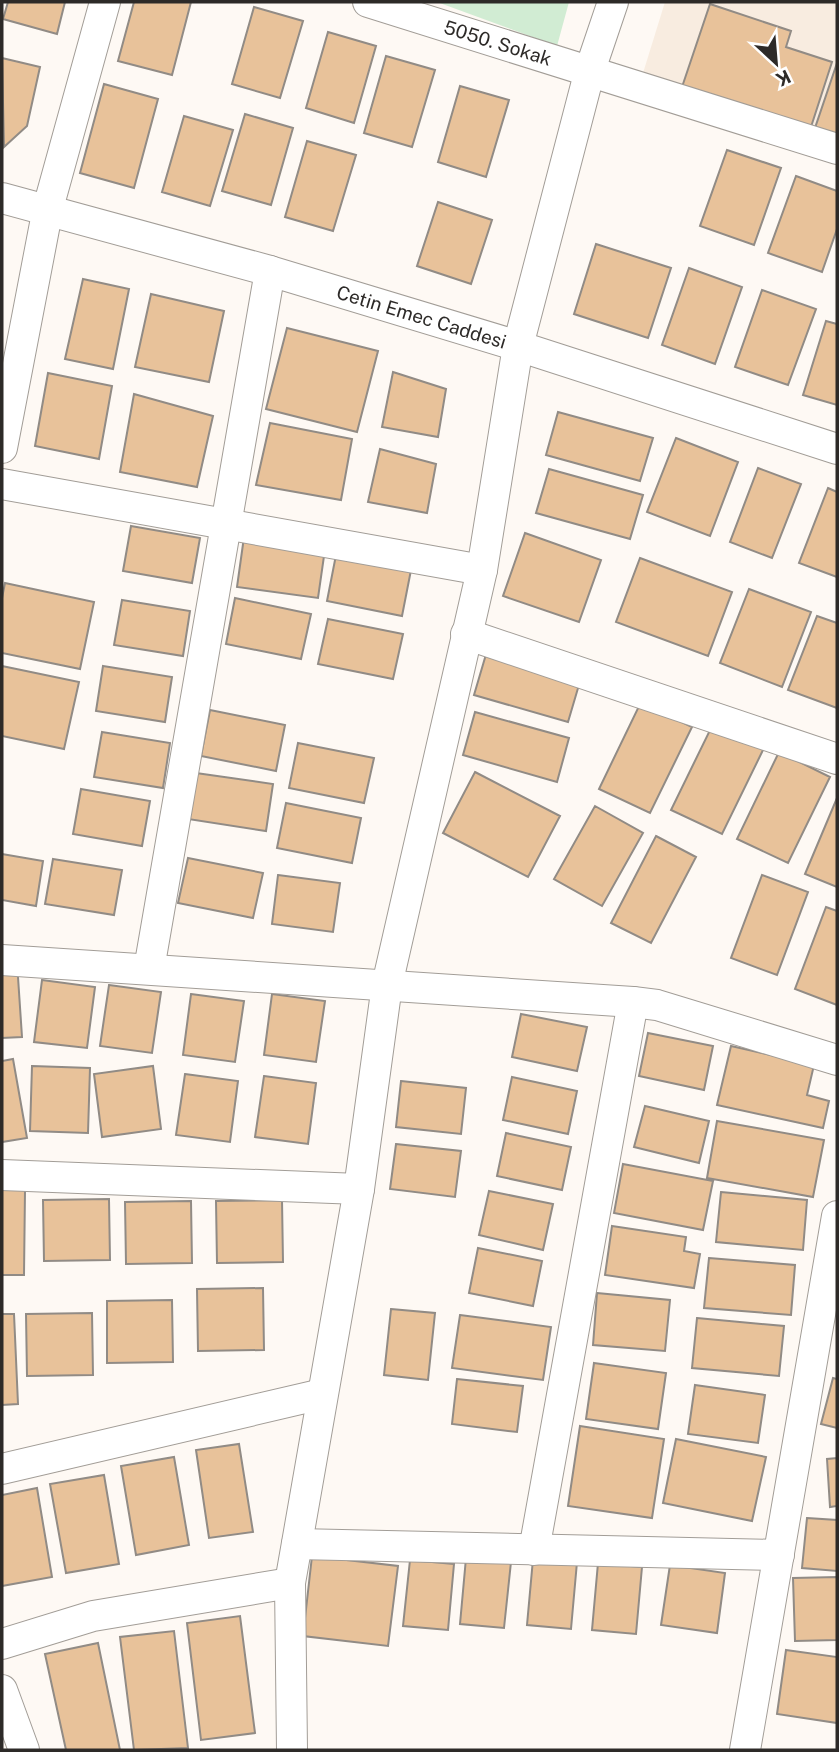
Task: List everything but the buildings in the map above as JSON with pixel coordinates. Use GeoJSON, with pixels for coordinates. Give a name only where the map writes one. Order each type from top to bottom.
{"type":"FeatureCollection","features":[{"type":"Feature","properties":{"kind":"street"},"geometry":{"type":"LineString","coordinates":[[2,448],[48,208],[105,2]]}},
{"type":"Feature","properties":{"kind":"street","name":"5050. Sokak"},"geometry":{"type":"LineString","coordinates":[[368,2],[837,149]]}},
{"type":"Feature","properties":{"kind":"street"},"geometry":{"type":"LineString","coordinates":[[292,1750],[290,1583],[359,1189],[387,985],[481,570],[518,346],[590,70],[612,2]]}},
{"type":"Feature","properties":{"kind":"street","name":"Cetin Emec Caddesi"},"geometry":{"type":"LineString","coordinates":[[2,198],[48,208],[271,271],[518,346],[837,449]]}},
{"type":"Feature","properties":{"kind":"street"},"geometry":{"type":"LineString","coordinates":[[149,969],[224,525],[271,271]]}},
{"type":"Feature","properties":{"kind":"street"},"geometry":{"type":"LineString","coordinates":[[2,484],[481,570]]}},
{"type":"Feature","properties":{"kind":"street"},"geometry":{"type":"LineString","coordinates":[[466,634],[837,760]]}},
{"type":"Feature","properties":{"kind":"street"},"geometry":{"type":"LineString","coordinates":[[2,960],[634,1002],[657,1005],[837,1060]]}},
{"type":"Feature","properties":{"kind":"street"},"geometry":{"type":"LineString","coordinates":[[534,1550],[634,1002]]}},
{"type":"Feature","properties":{"kind":"street"},"geometry":{"type":"LineString","coordinates":[[2,1175],[359,1189]]}},
{"type":"Feature","properties":{"kind":"street"},"geometry":{"type":"LineString","coordinates":[[745,1750],[837,1216]]}},
{"type":"Feature","properties":{"kind":"street"},"geometry":{"type":"LineString","coordinates":[[2,1469],[322,1394]]}},
{"type":"Feature","properties":{"kind":"street"},"geometry":{"type":"LineString","coordinates":[[296,1544],[779,1555]]}},
{"type":"Feature","properties":{"kind":"street"},"geometry":{"type":"LineString","coordinates":[[2,1644],[93,1616],[290,1583]]}},
{"type":"Feature","properties":{"kind":"street"},"geometry":{"type":"LineString","coordinates":[[2,1690],[24,1750]]}},
{"type":"Feature","properties":{"kind":"shaded area"},"geometry":{"type":"Polygon","coordinates":[[[665,2],[837,2],[837,148],[639,86],[665,2]]]}},
{"type":"Feature","properties":{"kind":"green space"},"geometry":{"type":"Polygon","coordinates":[[[437,2],[569,2],[557,46],[437,2]]]}}]}
